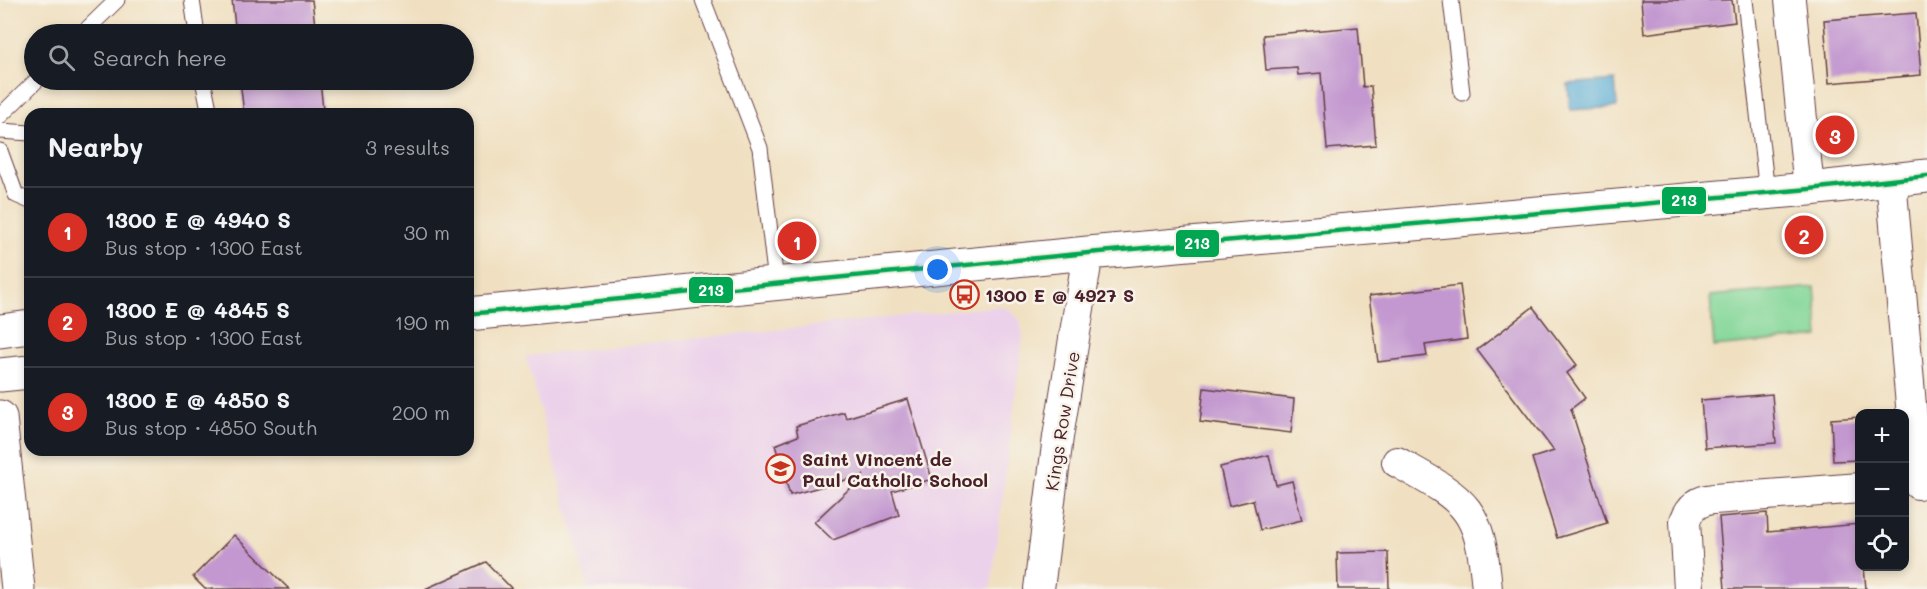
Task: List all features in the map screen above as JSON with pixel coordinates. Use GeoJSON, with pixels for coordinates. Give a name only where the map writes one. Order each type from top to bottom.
{"type":"FeatureCollection","features":[{"type":"Feature","properties":{"kind":"main road"},"geometry":{"type":"LineString","coordinates":[[474,313],[776,282],[1767,193],[1927,176]]}},
{"type":"Feature","properties":{"kind":"main road"},"geometry":{"type":"LineString","coordinates":[[0,331],[24,328]]}},
{"type":"Feature","properties":{"kind":"main road"},"geometry":{"type":"LineString","coordinates":[[0,375],[24,373]]}},
{"type":"Feature","properties":{"kind":"main road"},"geometry":{"type":"LineString","coordinates":[[0,417],[18,589]]}},
{"type":"Feature","properties":{"kind":"street"},"geometry":{"type":"LineString","coordinates":[[1790,0],[1809,189]]}},
{"type":"Feature","properties":{"kind":"street"},"geometry":{"type":"LineString","coordinates":[[1891,180],[1917,484]]}},
{"type":"Feature","properties":{"kind":"street","name":"Kings Row Drive"},"geometry":{"type":"LineString","coordinates":[[1040,589],[1058,437],[1088,253]]}},
{"type":"Feature","properties":{"kind":"street"},"geometry":{"type":"LineString","coordinates":[[1396,462],[1450,493],[1472,516],[1483,544],[1487,589]]}},
{"type":"Feature","properties":{"kind":"street"},"geometry":{"type":"LineString","coordinates":[[1689,589],[1684,521],[1688,513],[1699,502],[1855,488]]}},
{"type":"Feature","properties":{"kind":"lane"},"geometry":{"type":"LineString","coordinates":[[92,24],[117,0]]}},
{"type":"Feature","properties":{"kind":"lane"},"geometry":{"type":"LineString","coordinates":[[192,0],[196,24]]}},
{"type":"Feature","properties":{"kind":"lane"},"geometry":{"type":"LineString","coordinates":[[703,0],[760,148],[776,282]]}},
{"type":"Feature","properties":{"kind":"lane"},"geometry":{"type":"LineString","coordinates":[[1451,0],[1462,93]]}},
{"type":"Feature","properties":{"kind":"lane"},"geometry":{"type":"LineString","coordinates":[[1745,0],[1767,193]]}},
{"type":"Feature","properties":{"kind":"lane"},"geometry":{"type":"LineString","coordinates":[[0,116],[27,90]]}},
{"type":"Feature","properties":{"kind":"lane"},"geometry":{"type":"LineString","coordinates":[[205,90],[209,108]]}},
{"type":"Feature","properties":{"kind":"lane"},"geometry":{"type":"LineString","coordinates":[[0,131],[24,133]]}},
{"type":"Feature","properties":{"kind":"lane"},"geometry":{"type":"LineString","coordinates":[[0,151],[16,195],[24,198]]}},
{"type":"Feature","properties":{"kind":"shaded area","name":"Saint Vincent de Paul Catholic School"},"geometry":{"type":"Polygon","coordinates":[[[1000,306],[1008,309],[1020,320],[1023,337],[991,589],[588,589],[526,356],[1000,306]]]}},
{"type":"Feature","properties":{"kind":"green space"},"geometry":{"type":"Polygon","coordinates":[[[1815,287],[1819,337],[1714,347],[1710,296],[1815,287]]]}},
{"type":"Feature","properties":{"kind":"water"},"geometry":{"type":"Polygon","coordinates":[[[1615,80],[1617,107],[1570,110],[1568,84],[1615,80]]]}},
{"type":"Feature","properties":{"kind":"building"},"geometry":{"type":"Polygon","coordinates":[[[232,0],[312,0],[315,24],[235,24],[232,0]]]}},
{"type":"Feature","properties":{"kind":"building"},"geometry":{"type":"Polygon","coordinates":[[[1641,0],[1732,0],[1735,22],[1644,34],[1641,0]]]}},
{"type":"Feature","properties":{"kind":"building"},"geometry":{"type":"Polygon","coordinates":[[[1916,13],[1921,75],[1829,83],[1824,20],[1916,13]]]}},
{"type":"Feature","properties":{"kind":"building"},"geometry":{"type":"Polygon","coordinates":[[[1358,27],[1363,87],[1371,86],[1376,145],[1327,149],[1321,73],[1298,75],[1297,68],[1266,70],[1263,35],[1358,27]]]}},
{"type":"Feature","properties":{"kind":"building"},"geometry":{"type":"Polygon","coordinates":[[[241,90],[321,90],[323,108],[243,108],[241,90]]]}},
{"type":"Feature","properties":{"kind":"building"},"geometry":{"type":"Polygon","coordinates":[[[1460,285],[1467,339],[1425,345],[1427,356],[1378,362],[1369,296],[1460,285]]]}},
{"type":"Feature","properties":{"kind":"building"},"geometry":{"type":"Polygon","coordinates":[[[1533,307],[1577,365],[1567,373],[1585,398],[1571,409],[1607,523],[1557,538],[1532,458],[1554,451],[1477,350],[1533,307]]]}},
{"type":"Feature","properties":{"kind":"building"},"geometry":{"type":"Polygon","coordinates":[[[1204,388],[1294,399],[1291,433],[1200,422],[1204,388]]]}},
{"type":"Feature","properties":{"kind":"building"},"geometry":{"type":"Polygon","coordinates":[[[1772,394],[1776,443],[1705,448],[1701,400],[1772,394]]]}},
{"type":"Feature","properties":{"kind":"building"},"geometry":{"type":"Polygon","coordinates":[[[908,399],[932,479],[892,491],[899,515],[833,540],[814,522],[864,475],[790,495],[775,445],[798,436],[796,426],[844,412],[846,418],[908,399]]]}},
{"type":"Feature","properties":{"kind":"building"},"geometry":{"type":"Polygon","coordinates":[[[1855,417],[1855,460],[1833,461],[1831,419],[1855,417]]]}},
{"type":"Feature","properties":{"kind":"building"},"geometry":{"type":"Polygon","coordinates":[[[1269,455],[1276,485],[1292,481],[1302,520],[1260,530],[1253,500],[1229,506],[1220,467],[1269,455]]]}},
{"type":"Feature","properties":{"kind":"building"},"geometry":{"type":"Polygon","coordinates":[[[1767,513],[1768,532],[1855,524],[1855,571],[1864,571],[1866,589],[1725,589],[1719,517],[1767,513]]]}},
{"type":"Feature","properties":{"kind":"building"},"geometry":{"type":"Polygon","coordinates":[[[234,535],[289,589],[205,589],[193,577],[234,535]]]}},
{"type":"Feature","properties":{"kind":"building"},"geometry":{"type":"Polygon","coordinates":[[[1388,552],[1389,589],[1338,589],[1337,553],[1388,552]]]}},
{"type":"Feature","properties":{"kind":"building"},"geometry":{"type":"Polygon","coordinates":[[[486,562],[512,589],[425,589],[486,562]]]}},
{"type":"Feature","properties":{"kind":"transit line","name":"213"},"geometry":{"type":"LineString","coordinates":[[474,313],[1088,253],[1809,189],[1927,176]]}},
{"type":"Feature","properties":{"kind":"place","name":"1300 E @ 4850 S"},"geometry":{"type":"Point","coordinates":[1835,135]}},
{"type":"Feature","properties":{"kind":"place","name":"1300 E @ 4845 S"},"geometry":{"type":"Point","coordinates":[1804,235]}},
{"type":"Feature","properties":{"kind":"place","name":"1300 E @ 4940 S"},"geometry":{"type":"Point","coordinates":[797,241]}},
{"type":"Feature","properties":{"kind":"place","name":"1300 E @ 4927 S"},"geometry":{"type":"Point","coordinates":[964,295]}},
{"type":"Feature","properties":{"kind":"place","name":"Saint Vincent de Paul Catholic School"},"geometry":{"type":"Point","coordinates":[781,469]}}]}
